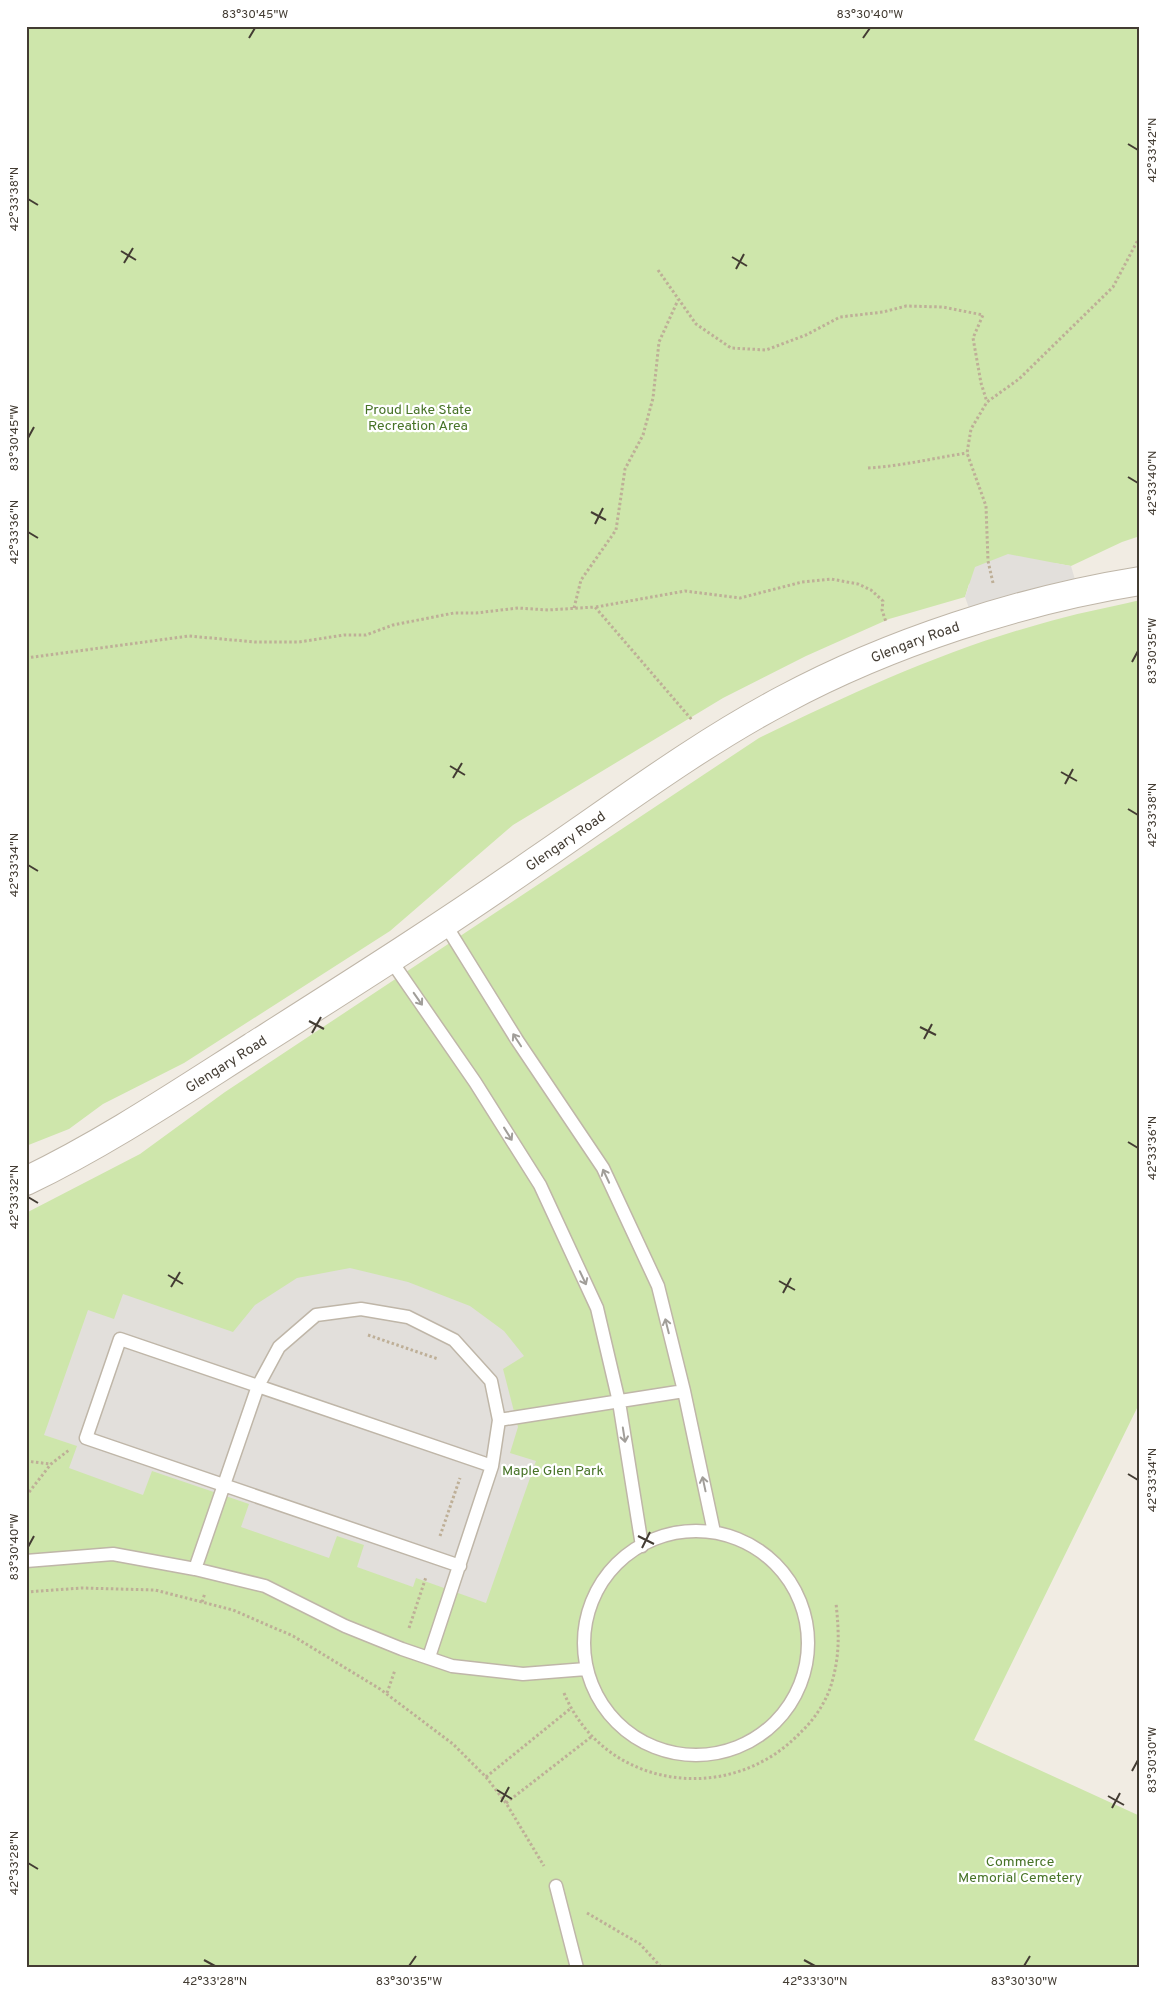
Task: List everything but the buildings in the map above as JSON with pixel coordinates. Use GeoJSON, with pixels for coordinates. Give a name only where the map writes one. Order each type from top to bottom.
{"type":"FeatureCollection","features":[{"type":"Feature","properties":{"kind":"street","name":"Glengary Road"},"geometry":{"type":"LineString","coordinates":[[26,1181],[139,1119],[445,924],[678,763],[783,700],[897,649],[999,613],[1102,587],[1140,581]]}},
{"type":"Feature","properties":{"kind":"lane"},"geometry":{"type":"LineString","coordinates":[[445,924],[517,1040],[603,1168],[658,1286],[684,1392],[714,1532]]}},
{"type":"Feature","properties":{"kind":"lane"},"geometry":{"type":"LineString","coordinates":[[390,959],[475,1082],[540,1184],[597,1308],[619,1402],[642,1546]]}},
{"type":"Feature","properties":{"kind":"lane"},"geometry":{"type":"LineString","coordinates":[[195,1569],[258,1386],[279,1347],[316,1315],[361,1309],[408,1317],[454,1340],[491,1381],[499,1420],[492,1466],[429,1658]]}},
{"type":"Feature","properties":{"kind":"lane"},"geometry":{"type":"LineString","coordinates":[[460,1566],[86,1438],[120,1339],[492,1466]]}},
{"type":"Feature","properties":{"kind":"lane"},"geometry":{"type":"LineString","coordinates":[[499,1420],[684,1392]]}},
{"type":"Feature","properties":{"kind":"lane"},"geometry":{"type":"LineString","coordinates":[[714,1532],[756,1547],[788,1577],[806,1617],[808,1661],[793,1702],[762,1735],[723,1753],[678,1754],[637,1739],[605,1709],[586,1669],[585,1625],[600,1584],[630,1552],[670,1533],[714,1532]]}},
{"type":"Feature","properties":{"kind":"lane"},"geometry":{"type":"LineString","coordinates":[[26,1561],[113,1554],[195,1569],[265,1586],[345,1626],[402,1649],[452,1666],[523,1674],[586,1669]]}},
{"type":"Feature","properties":{"kind":"lane"},"geometry":{"type":"LineString","coordinates":[[556,1886],[577,1968]]}},
{"type":"Feature","properties":{"kind":"path"},"geometry":{"type":"LineString","coordinates":[[999,613],[988,562],[986,506],[967,453],[971,429],[987,402],[1019,379],[1113,287],[1140,236]]}},
{"type":"Feature","properties":{"kind":"path"},"geometry":{"type":"LineString","coordinates":[[658,270],[696,324],[731,348],[766,350],[806,335],[840,317],[883,312],[906,306],[943,307],[984,315],[973,338],[981,383],[987,402]]}},
{"type":"Feature","properties":{"kind":"path"},"geometry":{"type":"LineString","coordinates":[[574,608],[581,580],[616,530],[625,469],[642,435],[654,398],[659,342],[678,300]]}},
{"type":"Feature","properties":{"kind":"path"},"geometry":{"type":"LineString","coordinates":[[868,468],[902,466],[928,458],[967,453]]}},
{"type":"Feature","properties":{"kind":"path"},"geometry":{"type":"LineString","coordinates":[[26,658],[189,636],[255,642],[299,642],[344,635],[366,635],[393,625],[454,613],[476,614],[518,608],[548,610],[595,607],[685,591],[740,598],[802,582],[831,579],[858,584],[872,590],[883,601],[882,610],[897,649]]}},
{"type":"Feature","properties":{"kind":"path"},"geometry":{"type":"LineString","coordinates":[[595,607],[712,743]]}},
{"type":"Feature","properties":{"kind":"path"},"geometry":{"type":"LineString","coordinates":[[367,1335],[441,1360]]}},
{"type":"Feature","properties":{"kind":"path"},"geometry":{"type":"LineString","coordinates":[[26,1496],[50,1464],[86,1438]]}},
{"type":"Feature","properties":{"kind":"path"},"geometry":{"type":"LineString","coordinates":[[387,1693],[467,1457]]}},
{"type":"Feature","properties":{"kind":"path"},"geometry":{"type":"LineString","coordinates":[[26,1461],[50,1464]]}},
{"type":"Feature","properties":{"kind":"path"},"geometry":{"type":"LineString","coordinates":[[202,1602],[212,1574]]}},
{"type":"Feature","properties":{"kind":"path"},"geometry":{"type":"LineString","coordinates":[[26,1592],[82,1588],[154,1590],[233,1610],[293,1636],[387,1693],[453,1744],[486,1777],[506,1803],[556,1886],[582,1911],[640,1944],[662,1968]]}},
{"type":"Feature","properties":{"kind":"path"},"geometry":{"type":"LineString","coordinates":[[555,1671],[570,1709],[591,1736],[630,1764],[669,1778],[710,1780],[749,1770],[785,1749],[813,1720],[832,1684],[840,1644],[836,1603]]}},
{"type":"Feature","properties":{"kind":"path"},"geometry":{"type":"LineString","coordinates":[[486,1777],[570,1709]]}},
{"type":"Feature","properties":{"kind":"path"},"geometry":{"type":"LineString","coordinates":[[506,1803],[591,1736]]}},
{"type":"Feature","properties":{"kind":"green space","name":"Proud Lake State Recreation Area"},"geometry":{"type":"Polygon","coordinates":[[[26,26],[1140,26],[1140,536],[1122,542],[1071,566],[1054,563],[969,584],[965,597],[889,619],[806,656],[723,698],[513,825],[390,931],[184,1063],[103,1104],[69,1129],[26,1146],[26,26]]]}},
{"type":"Feature","properties":{"kind":"green space","name":"Maple Glen Park"},"geometry":{"type":"Polygon","coordinates":[[[1140,600],[1140,1402],[974,1740],[1140,1816],[1140,1968],[26,1968],[26,1213],[140,1154],[225,1092],[759,738],[828,705],[932,660],[1052,620],[1140,600]]]}},
{"type":"Feature","properties":{"kind":"shaded area"},"geometry":{"type":"Polygon","coordinates":[[[1008,554],[1071,566],[1079,593],[974,622],[965,597],[975,567],[1008,554]]]}},
{"type":"Feature","properties":{"kind":"shaded area"},"geometry":{"type":"Polygon","coordinates":[[[350,1268],[408,1282],[470,1306],[504,1331],[524,1356],[503,1369],[518,1427],[510,1453],[536,1461],[486,1603],[416,1578],[413,1587],[357,1567],[364,1545],[337,1536],[329,1558],[241,1527],[249,1504],[152,1471],[143,1495],[69,1468],[77,1446],[44,1435],[88,1310],[114,1319],[123,1294],[233,1332],[255,1305],[297,1278],[350,1268]]]}},
{"type":"Feature","properties":{"kind":"park label","name":"Commerce Memorial Cemetery"},"geometry":{"type":"Point","coordinates":[1020,1869]}}]}
